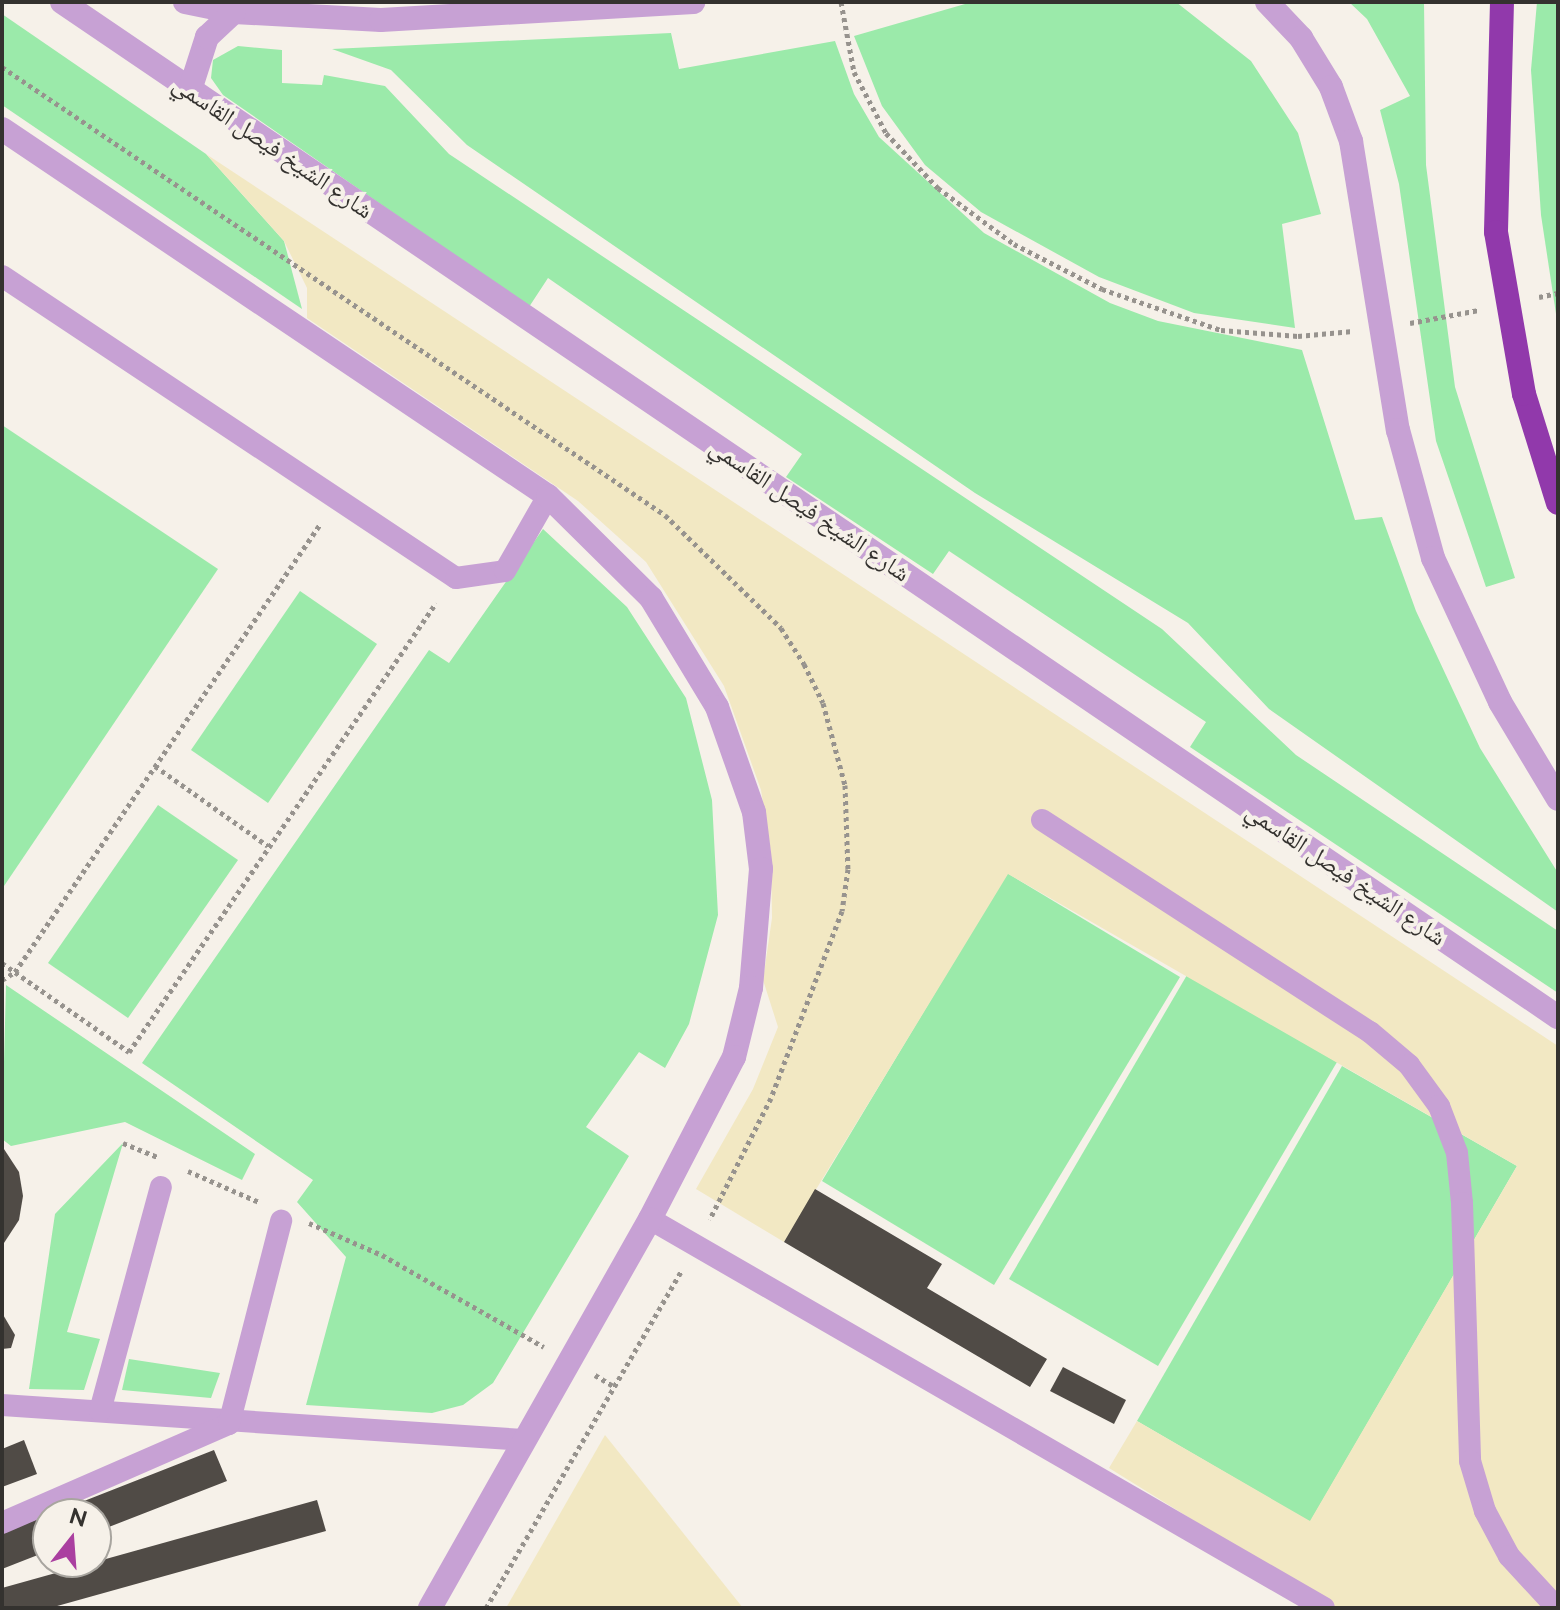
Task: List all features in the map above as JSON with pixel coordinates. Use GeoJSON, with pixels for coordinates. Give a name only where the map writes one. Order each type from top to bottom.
{"type":"FeatureCollection","features":[{"type":"Feature","properties":{"kind":"highway"},"geometry":{"type":"LineString","coordinates":[[1502,2],[1496,232],[1524,394],[1558,503]]}},
{"type":"Feature","properties":{"kind":"street","name":"شارع الشيخ فيصل القاسمي"},"geometry":{"type":"LineString","coordinates":[[62,2],[1558,1017]]}},
{"type":"Feature","properties":{"kind":"street"},"geometry":{"type":"LineString","coordinates":[[185,2],[234,12],[442,20],[693,2]]}},
{"type":"Feature","properties":{"kind":"street"},"geometry":{"type":"LineString","coordinates":[[1267,2],[1301,38],[1331,87],[1351,141],[1379,329],[1398,430],[1433,558],[1500,702],[1558,799]]}},
{"type":"Feature","properties":{"kind":"street"},"geometry":{"type":"LineString","coordinates":[[190,90],[207,37],[234,12]]}},
{"type":"Feature","properties":{"kind":"street"},"geometry":{"type":"LineString","coordinates":[[2,129],[548,496],[651,598],[717,707],[754,812],[761,869],[751,988],[734,1057],[650,1219],[430,1608]]}},
{"type":"Feature","properties":{"kind":"lane"},"geometry":{"type":"LineString","coordinates":[[2,276],[456,578],[505,571],[548,496]]}},
{"type":"Feature","properties":{"kind":"lane"},"geometry":{"type":"LineString","coordinates":[[1042,820],[1370,1032],[1409,1065],[1439,1106],[1457,1153],[1462,1203],[1470,1461],[1485,1511],[1509,1556],[1557,1608]]}},
{"type":"Feature","properties":{"kind":"lane"},"geometry":{"type":"LineString","coordinates":[[100,1411],[161,1187]]}},
{"type":"Feature","properties":{"kind":"lane"},"geometry":{"type":"LineString","coordinates":[[229,1424],[287,1219]]}},
{"type":"Feature","properties":{"kind":"lane"},"geometry":{"type":"LineString","coordinates":[[650,1219],[1324,1608]]}},
{"type":"Feature","properties":{"kind":"lane"},"geometry":{"type":"LineString","coordinates":[[2,1405],[229,1424],[524,1440]]}},
{"type":"Feature","properties":{"kind":"lane"},"geometry":{"type":"LineString","coordinates":[[2,1523],[229,1424]]}},
{"type":"Feature","properties":{"kind":"path"},"geometry":{"type":"LineString","coordinates":[[841,2],[854,72],[886,133],[938,188],[1014,244],[1102,289],[1221,330],[1298,336],[1379,329],[1438,318]]}},
{"type":"Feature","properties":{"kind":"path"},"geometry":{"type":"LineString","coordinates":[[2,67],[665,515],[781,628],[804,664],[823,703],[845,785],[849,841],[842,911],[771,1098],[697,1245],[486,1608]]}},
{"type":"Feature","properties":{"kind":"path"},"geometry":{"type":"LineString","coordinates":[[2,980],[15,972],[336,499]]}},
{"type":"Feature","properties":{"kind":"path"},"geometry":{"type":"LineString","coordinates":[[2,963],[129,1052],[407,638],[456,578]]}},
{"type":"Feature","properties":{"kind":"path"},"geometry":{"type":"LineString","coordinates":[[155,766],[268,846]]}},
{"type":"Feature","properties":{"kind":"path"},"geometry":{"type":"LineString","coordinates":[[123,1143],[165,1161]]}},
{"type":"Feature","properties":{"kind":"path"},"geometry":{"type":"LineString","coordinates":[[180,1167],[265,1204]]}},
{"type":"Feature","properties":{"kind":"path"},"geometry":{"type":"LineString","coordinates":[[287,1219],[382,1255],[615,1387]]}},
{"type":"Feature","properties":{"kind":"green space"},"geometry":{"type":"Polygon","coordinates":[[[972,2],[1176,2],[1251,61],[1298,133],[1321,214],[1282,224],[1295,328],[1194,313],[1099,277],[981,212],[925,165],[882,106],[854,36],[972,2]]]}},
{"type":"Feature","properties":{"kind":"green space"},"geometry":{"type":"Polygon","coordinates":[[[1349,2],[1424,2],[1426,165],[1455,387],[1515,578],[1486,587],[1436,441],[1399,184],[1380,110],[1410,96],[1367,19],[1349,2]]]}},
{"type":"Feature","properties":{"kind":"green space"},"geometry":{"type":"Polygon","coordinates":[[[1537,2],[1558,2],[1558,327],[1541,215],[1531,70],[1537,2]]]}},
{"type":"Feature","properties":{"kind":"green space"},"geometry":{"type":"Polygon","coordinates":[[[2,14],[206,154],[284,241],[302,309],[2,105],[2,14]]]}},
{"type":"Feature","properties":{"kind":"green space"},"geometry":{"type":"Polygon","coordinates":[[[671,33],[679,69],[835,41],[854,94],[879,137],[984,233],[1110,303],[1158,321],[1302,350],[1355,520],[1382,517],[1416,611],[1480,748],[1558,873],[1558,912],[1269,709],[1188,623],[975,493],[467,145],[391,70],[332,49],[671,33]]]}},
{"type":"Feature","properties":{"kind":"green space"},"geometry":{"type":"Polygon","coordinates":[[[238,46],[282,50],[282,83],[322,85],[324,75],[385,86],[449,154],[1162,629],[1296,755],[1558,931],[1558,993],[1190,747],[1206,722],[949,551],[933,574],[786,477],[802,454],[548,278],[529,307],[223,95],[211,78],[213,60],[238,46]]]}},
{"type":"Feature","properties":{"kind":"green space"},"geometry":{"type":"Polygon","coordinates":[[[2,425],[218,569],[2,889],[2,425]]]}},
{"type":"Feature","properties":{"kind":"green space"},"geometry":{"type":"Polygon","coordinates":[[[543,529],[627,607],[686,698],[712,800],[718,915],[689,1024],[665,1068],[639,1052],[586,1127],[629,1156],[493,1383],[463,1405],[432,1413],[306,1405],[346,1257],[297,1202],[313,1180],[142,1063],[429,650],[449,663],[543,529]]]}},
{"type":"Feature","properties":{"kind":"green space"},"geometry":{"type":"Polygon","coordinates":[[[300,591],[377,644],[268,803],[191,750],[300,591]]]}},
{"type":"Feature","properties":{"kind":"green space"},"geometry":{"type":"Polygon","coordinates":[[[158,805],[238,860],[128,1018],[48,963],[158,805]]]}},
{"type":"Feature","properties":{"kind":"green space"},"geometry":{"type":"Polygon","coordinates":[[[1007,873],[1180,977],[994,1285],[822,1181],[1007,873]]]}},
{"type":"Feature","properties":{"kind":"green space"},"geometry":{"type":"Polygon","coordinates":[[[1187,975],[1337,1062],[1158,1366],[1009,1279],[1187,975]]]}},
{"type":"Feature","properties":{"kind":"green space"},"geometry":{"type":"Polygon","coordinates":[[[6,985],[255,1154],[242,1180],[125,1122],[11,1146],[2,1139],[6,985]]]}},
{"type":"Feature","properties":{"kind":"green space"},"geometry":{"type":"Polygon","coordinates":[[[1342,1066],[1517,1166],[1310,1522],[1137,1421],[1342,1066]]]}},
{"type":"Feature","properties":{"kind":"green space"},"geometry":{"type":"Polygon","coordinates":[[[123,1143],[67,1332],[100,1339],[84,1390],[29,1389],[55,1214],[123,1143]]]}},
{"type":"Feature","properties":{"kind":"green space"},"geometry":{"type":"Polygon","coordinates":[[[129,1359],[220,1373],[211,1398],[122,1390],[129,1359]]]}},
{"type":"Feature","properties":{"kind":"sand"},"geometry":{"type":"Polygon","coordinates":[[[206,154],[1558,1046],[1558,1608],[1335,1608],[1109,1468],[1137,1421],[1310,1521],[1517,1166],[1008,874],[784,1242],[696,1189],[753,1089],[778,1027],[763,980],[772,918],[771,853],[761,790],[724,686],[646,562],[578,501],[307,318],[307,288],[284,241],[206,154]]]}},
{"type":"Feature","properties":{"kind":"sand"},"geometry":{"type":"Polygon","coordinates":[[[605,1435],[743,1608],[506,1608],[605,1435]]]}},
{"type":"Feature","properties":{"kind":"building"},"geometry":{"type":"Polygon","coordinates":[[[2,1146],[19,1172],[23,1196],[19,1220],[2,1246],[2,1146]]]}},
{"type":"Feature","properties":{"kind":"building"},"geometry":{"type":"Polygon","coordinates":[[[815,1189],[942,1264],[927,1288],[1047,1359],[1030,1387],[784,1242],[815,1189]]]}},
{"type":"Feature","properties":{"kind":"building"},"geometry":{"type":"Polygon","coordinates":[[[2,1313],[15,1335],[11,1348],[2,1349],[2,1313]]]}},
{"type":"Feature","properties":{"kind":"building"},"geometry":{"type":"Polygon","coordinates":[[[1063,1367],[1126,1400],[1114,1424],[1050,1391],[1063,1367]]]}},
{"type":"Feature","properties":{"kind":"building"},"geometry":{"type":"Polygon","coordinates":[[[24,1440],[37,1474],[2,1487],[2,1449],[24,1440]]]}},
{"type":"Feature","properties":{"kind":"building"},"geometry":{"type":"Polygon","coordinates":[[[214,1450],[227,1481],[112,1526],[112,1498],[92,1498],[214,1450]]]}},
{"type":"Feature","properties":{"kind":"building"},"geometry":{"type":"Polygon","coordinates":[[[317,1500],[326,1531],[50,1608],[2,1608],[2,1588],[38,1578],[112,1578],[112,1557],[317,1500]]]}},
{"type":"Feature","properties":{"kind":"building"},"geometry":{"type":"Polygon","coordinates":[[[32,1521],[32,1557],[2,1569],[2,1533],[32,1521]]]}}]}
